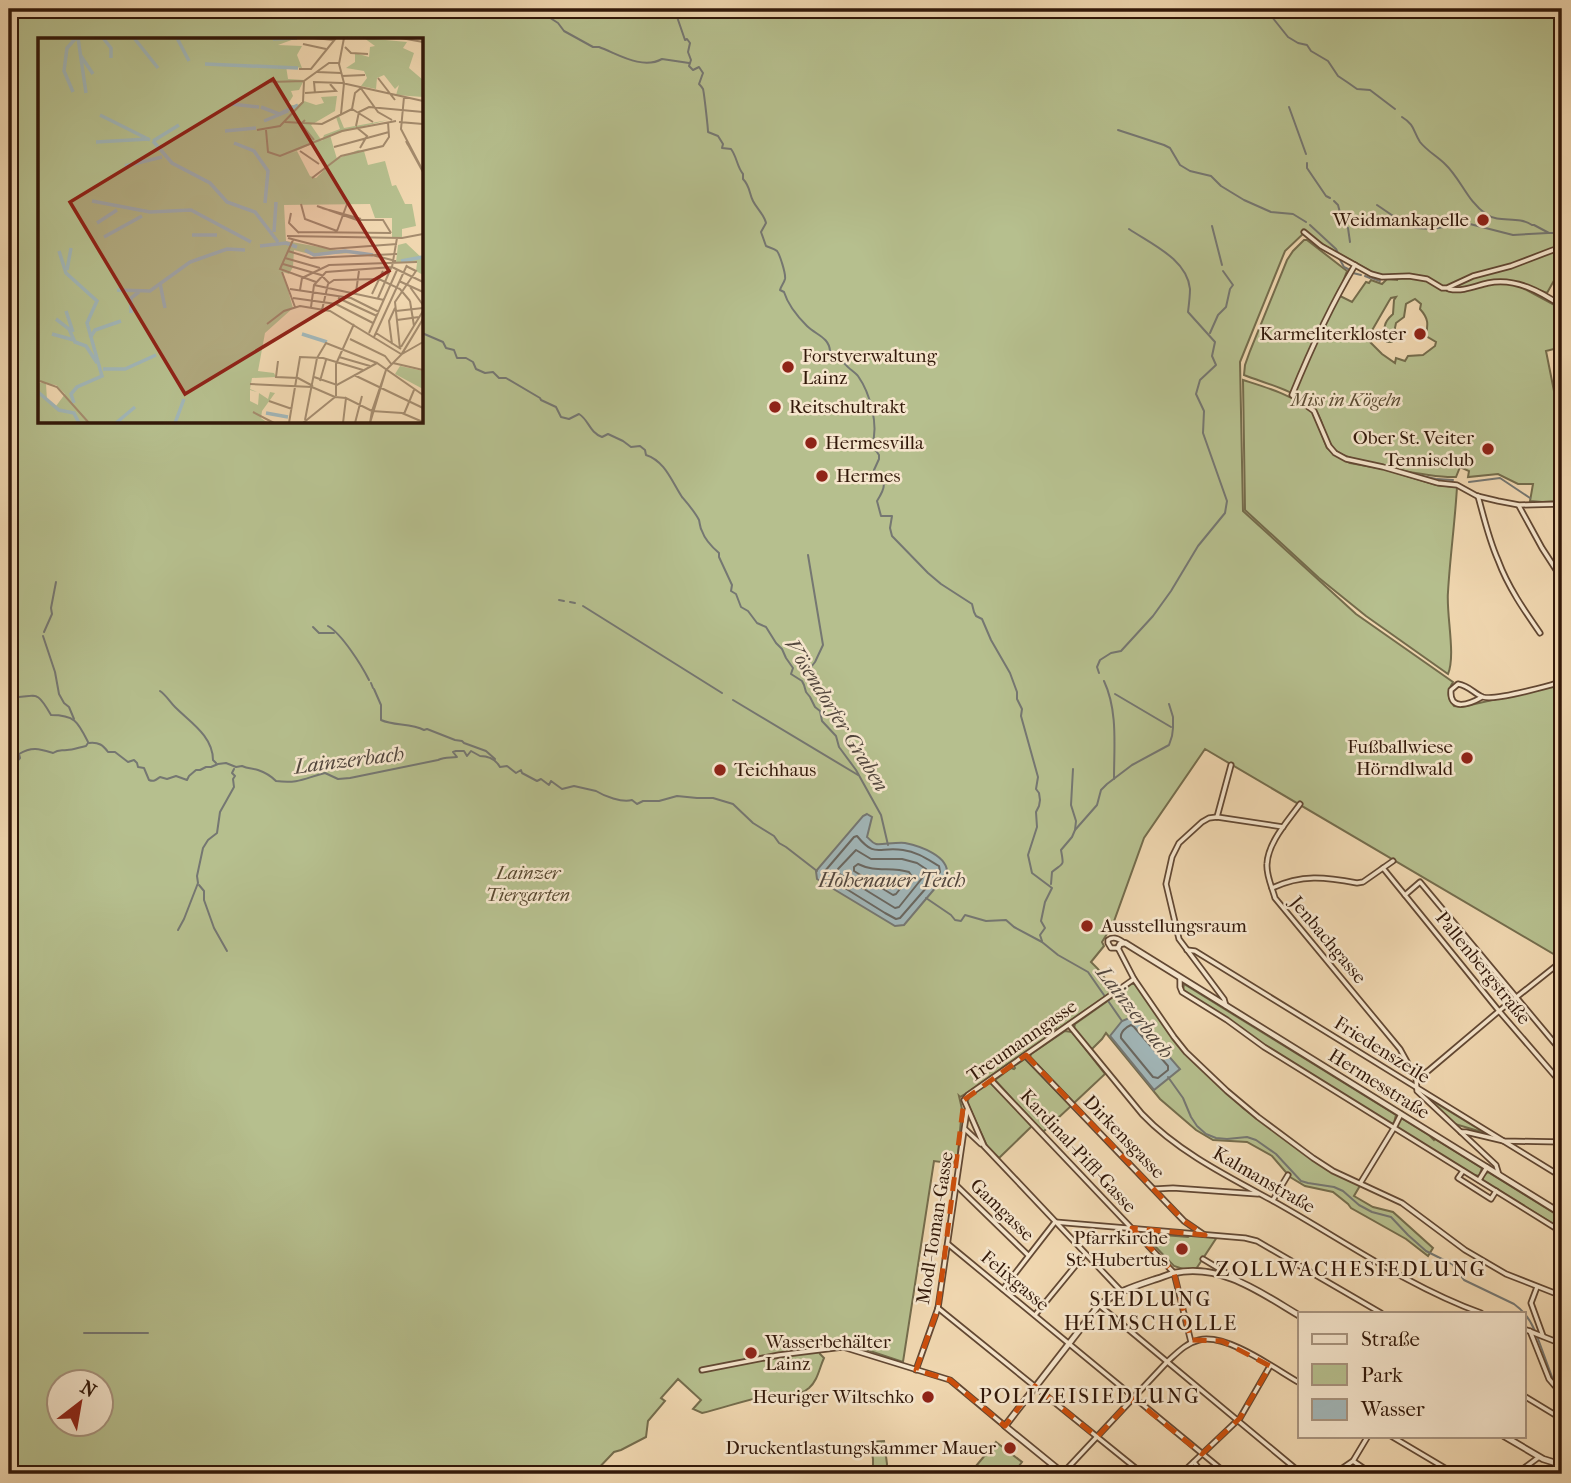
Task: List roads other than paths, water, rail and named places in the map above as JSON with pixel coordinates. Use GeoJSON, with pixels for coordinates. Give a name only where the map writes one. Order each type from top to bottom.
{"type":"FeatureCollection","features":[{"type":"Feature","properties":{"kind":"street"},"geometry":{"type":"LineString","coordinates":[[1304,232],[1321,246],[1365,271],[1382,276],[1427,279],[1442,288],[1463,290],[1507,281],[1527,287],[1562,306]]}},
{"type":"Feature","properties":{"kind":"street"},"geometry":{"type":"LineString","coordinates":[[1447,288],[1473,276],[1562,249]]}},
{"type":"Feature","properties":{"kind":"street"},"geometry":{"type":"LineString","coordinates":[[1355,265],[1326,318],[1292,395],[1314,411],[1329,446],[1335,453],[1343,458],[1438,483],[1457,485],[1478,496],[1519,505],[1562,504]]}},
{"type":"Feature","properties":{"kind":"street"},"geometry":{"type":"LineString","coordinates":[[1478,496],[1487,530],[1505,576],[1540,634]]}},
{"type":"Feature","properties":{"kind":"street"},"geometry":{"type":"LineString","coordinates":[[1519,505],[1562,579]]}},
{"type":"Feature","properties":{"kind":"street"},"geometry":{"type":"LineString","coordinates":[[1482,697],[1466,685],[1460,684],[1454,686],[1450,694],[1459,705],[1482,697],[1498,697],[1562,682]]}},
{"type":"Feature","properties":{"kind":"street"},"geometry":{"type":"LineString","coordinates":[[1217,817],[1231,765]]}},
{"type":"Feature","properties":{"kind":"street","name":"Jenbachgasse"},"geometry":{"type":"LineString","coordinates":[[1300,804],[1270,848],[1266,863],[1275,898],[1400,1049],[1416,1078],[1416,1087]]}},
{"type":"Feature","properties":{"kind":"street"},"geometry":{"type":"LineString","coordinates":[[1226,1006],[1224,999],[1179,939],[1166,884],[1168,870],[1176,850],[1188,834],[1209,818],[1284,828]]}},
{"type":"Feature","properties":{"kind":"street"},"geometry":{"type":"LineString","coordinates":[[1272,888],[1303,877],[1363,882],[1393,861]]}},
{"type":"Feature","properties":{"kind":"street","name":"Pallenbergstraße"},"geometry":{"type":"LineString","coordinates":[[1383,868],[1562,1084]]}},
{"type":"Feature","properties":{"kind":"street"},"geometry":{"type":"LineString","coordinates":[[1405,895],[1420,882],[1562,1052]]}},
{"type":"Feature","properties":{"kind":"street"},"geometry":{"type":"LineString","coordinates":[[1117,938],[1125,943],[1118,948],[1108,946],[1110,939],[1117,938]]}},
{"type":"Feature","properties":{"kind":"street","name":"Hermesstraße"},"geometry":{"type":"LineString","coordinates":[[1125,943],[1562,1214]]}},
{"type":"Feature","properties":{"kind":"street"},"geometry":{"type":"LineString","coordinates":[[1118,948],[1136,981],[1186,1052],[1258,1118],[1333,1171],[1402,1203],[1465,1250],[1506,1274],[1562,1296]]}},
{"type":"Feature","properties":{"kind":"street","name":"Friedenszeile"},"geometry":{"type":"LineString","coordinates":[[1187,950],[1195,951],[1562,1177]]}},
{"type":"Feature","properties":{"kind":"street"},"geometry":{"type":"LineString","coordinates":[[1416,1078],[1562,961]]}},
{"type":"Feature","properties":{"kind":"street","name":"Hermesstraße"},"geometry":{"type":"LineString","coordinates":[[1180,978],[1182,992],[1264,1047],[1562,1230]]}},
{"type":"Feature","properties":{"kind":"street","name":"Treumanngasse"},"geometry":{"type":"LineString","coordinates":[[967,1108],[965,1097],[1136,981]]}},
{"type":"Feature","properties":{"kind":"street","name":"Kalmanstraße"},"geometry":{"type":"LineString","coordinates":[[1069,1025],[1155,1127],[1177,1144],[1414,1283],[1478,1312]]}},
{"type":"Feature","properties":{"kind":"street","name":"Dirkensgasse"},"geometry":{"type":"LineString","coordinates":[[1026,1055],[1184,1221],[1205,1235]]}},
{"type":"Feature","properties":{"kind":"street","name":"Kardinal-Piffl-Gasse"},"geometry":{"type":"LineString","coordinates":[[991,1079],[1174,1273]]}},
{"type":"Feature","properties":{"kind":"street"},"geometry":{"type":"LineString","coordinates":[[1416,1087],[1417,1091],[1496,1165],[1499,1175]]}},
{"type":"Feature","properties":{"kind":"street"},"geometry":{"type":"LineString","coordinates":[[967,1108],[984,1146]]}},
{"type":"Feature","properties":{"kind":"street","name":"Modl-Toman-Gasse"},"geometry":{"type":"LineString","coordinates":[[916,1370],[938,1308],[967,1108]]}},
{"type":"Feature","properties":{"kind":"street"},"geometry":{"type":"LineString","coordinates":[[1361,1182],[1401,1114]]}},
{"type":"Feature","properties":{"kind":"street"},"geometry":{"type":"LineString","coordinates":[[965,1129],[1120,1290]]}},
{"type":"Feature","properties":{"kind":"street"},"geometry":{"type":"LineString","coordinates":[[1461,1132],[1504,1141],[1562,1142]]}},
{"type":"Feature","properties":{"kind":"street"},"geometry":{"type":"LineString","coordinates":[[1479,1180],[1487,1167]]}},
{"type":"Feature","properties":{"kind":"street","name":"Hermesstraße"},"geometry":{"type":"LineString","coordinates":[[1463,1171],[1458,1178],[1491,1199],[1496,1191]]}},
{"type":"Feature","properties":{"kind":"street"},"geometry":{"type":"LineString","coordinates":[[1273,1201],[1287,1175]]}},
{"type":"Feature","properties":{"kind":"street","name":"Gamgasse"},"geometry":{"type":"LineString","coordinates":[[957,1186],[1028,1255]]}},
{"type":"Feature","properties":{"kind":"street"},"geometry":{"type":"LineString","coordinates":[[1155,1189],[1260,1195]]}},
{"type":"Feature","properties":{"kind":"street"},"geometry":{"type":"LineString","coordinates":[[1055,1222],[1257,1241],[1379,1312]]}},
{"type":"Feature","properties":{"kind":"street"},"geometry":{"type":"LineString","coordinates":[[1003,1289],[1055,1222]]}},
{"type":"Feature","properties":{"kind":"street","name":"Felixgasse"},"geometry":{"type":"LineString","coordinates":[[948,1244],[1227,1474]]}},
{"type":"Feature","properties":{"kind":"street"},"geometry":{"type":"LineString","coordinates":[[1035,1315],[1085,1254]]}},
{"type":"Feature","properties":{"kind":"street"},"geometry":{"type":"LineString","coordinates":[[1203,1259],[1298,1315]]}},
{"type":"Feature","properties":{"kind":"street"},"geometry":{"type":"LineString","coordinates":[[1004,1426],[1099,1305],[1120,1290],[1174,1273],[1195,1272],[1222,1274],[1247,1285]]}},
{"type":"Feature","properties":{"kind":"street"},"geometry":{"type":"LineString","coordinates":[[1174,1273],[1191,1342]]}},
{"type":"Feature","properties":{"kind":"street"},"geometry":{"type":"LineString","coordinates":[[1537,1287],[1531,1303],[1541,1335]]}},
{"type":"Feature","properties":{"kind":"street"},"geometry":{"type":"LineString","coordinates":[[1099,1305],[1302,1474]]}},
{"type":"Feature","properties":{"kind":"street"},"geometry":{"type":"LineString","coordinates":[[938,1308],[1143,1474]]}},
{"type":"Feature","properties":{"kind":"street"},"geometry":{"type":"LineString","coordinates":[[1526,1330],[1562,1344]]}},
{"type":"Feature","properties":{"kind":"street"},"geometry":{"type":"LineString","coordinates":[[1532,1332],[1549,1379],[1555,1386],[1562,1388]]}},
{"type":"Feature","properties":{"kind":"street"},"geometry":{"type":"LineString","coordinates":[[702,1370],[779,1355],[843,1347],[950,1380],[1063,1474],[1167,1362],[1191,1342],[1201,1339],[1233,1345],[1298,1382]]}},
{"type":"Feature","properties":{"kind":"street"},"geometry":{"type":"LineString","coordinates":[[1181,1474],[1238,1420],[1270,1367]]}},
{"type":"Feature","properties":{"kind":"street"},"geometry":{"type":"LineString","coordinates":[[1526,1397],[1562,1419]]}},
{"type":"Feature","properties":{"kind":"street"},"geometry":{"type":"LineString","coordinates":[[1334,1474],[1353,1461],[1367,1438]]}},
{"type":"Feature","properties":{"kind":"street"},"geometry":{"type":"LineString","coordinates":[[1394,1438],[1455,1474]]}},
{"type":"Feature","properties":{"kind":"street"},"geometry":{"type":"LineString","coordinates":[[1507,1438],[1539,1457],[1562,1465]]}},
{"type":"Feature","properties":{"kind":"street"},"geometry":{"type":"LineString","coordinates":[[1516,1474],[1539,1457]]}},
{"type":"Feature","properties":{"kind":"street"},"geometry":{"type":"LineString","coordinates":[[1353,1461],[1372,1474]]}},
{"type":"Feature","properties":{"kind":"street"},"geometry":{"type":"LineString","coordinates":[[1194,1462],[1203,1474]]}},
{"type":"Feature","properties":{"kind":"water","name":"Hohenauer Teich"},"geometry":{"type":"Polygon","coordinates":[[[867,814],[872,817],[867,837],[873,843],[905,843],[918,847],[939,857],[946,868],[947,874],[904,925],[895,926],[817,879],[816,871],[867,814]]]}},
{"type":"Feature","properties":{"kind":"water"},"geometry":{"type":"Polygon","coordinates":[[[1134,1016],[1180,1069],[1154,1090],[1110,1036],[1122,1021],[1134,1016]]]}},
{"type":"Feature","properties":{"kind":"waterway"},"geometry":{"type":"LineString","coordinates":[[541,9],[564,31],[593,47],[638,62],[662,59],[689,63]]}},
{"type":"Feature","properties":{"kind":"waterway"},"geometry":{"type":"LineString","coordinates":[[676,9],[685,40],[690,43],[689,66],[693,70],[699,67],[703,73],[699,84],[704,92],[708,132],[718,136],[723,144],[722,148],[731,149],[735,155],[753,201],[765,220],[761,232],[766,246],[777,251],[785,273],[780,290],[800,318],[825,339],[830,351],[858,376],[866,391],[874,419],[872,445],[879,455],[874,470],[884,485],[877,501],[881,516],[892,516],[892,536],[928,573],[972,604],[976,616],[982,619],[1010,673],[1022,709],[1021,716],[1038,777],[1036,789],[1040,800],[1036,812],[1037,827],[1028,855],[1032,873],[1052,888],[1045,902],[1041,921],[1045,928],[1040,935],[1042,941]]}},
{"type":"Feature","properties":{"kind":"waterway"},"geometry":{"type":"LineString","coordinates":[[1259,9],[1263,14],[1272,17],[1288,37],[1307,45],[1311,51],[1328,61],[1338,76],[1357,89],[1370,90],[1395,109]]}},
{"type":"Feature","properties":{"kind":"waterway"},"geometry":{"type":"LineString","coordinates":[[1289,107],[1306,154]]}},
{"type":"Feature","properties":{"kind":"waterway"},"geometry":{"type":"LineString","coordinates":[[1402,117],[1412,126],[1423,145],[1451,170],[1479,209],[1497,219],[1520,220],[1549,233],[1562,233]]}},
{"type":"Feature","properties":{"kind":"waterway"},"geometry":{"type":"LineString","coordinates":[[1118,130],[1170,148],[1180,165],[1190,171],[1211,176],[1221,186],[1244,200],[1271,212],[1293,214],[1306,222]]}},
{"type":"Feature","properties":{"kind":"waterway"},"geometry":{"type":"LineString","coordinates":[[1307,163],[1307,168],[1330,198]]}},
{"type":"Feature","properties":{"kind":"waterway"},"geometry":{"type":"LineString","coordinates":[[1334,201],[1338,205],[1343,224],[1348,228],[1350,242]]}},
{"type":"Feature","properties":{"kind":"waterway"},"geometry":{"type":"LineString","coordinates":[[1377,205],[1405,224],[1416,228],[1432,229],[1466,223],[1513,235],[1548,233]]}},
{"type":"Feature","properties":{"kind":"waterway"},"geometry":{"type":"LineString","coordinates":[[1310,225],[1338,253]]}},
{"type":"Feature","properties":{"kind":"waterway"},"geometry":{"type":"LineString","coordinates":[[1212,226],[1222,265]]}},
{"type":"Feature","properties":{"kind":"waterway"},"geometry":{"type":"LineString","coordinates":[[1099,673],[1097,667],[1100,660],[1111,653],[1121,651],[1153,616],[1198,546],[1225,513],[1227,501],[1203,433],[1204,411],[1196,394],[1200,380],[1216,365],[1212,356],[1215,342],[1188,312],[1190,289],[1182,269],[1167,253],[1129,229]]}},
{"type":"Feature","properties":{"kind":"waterway"},"geometry":{"type":"LineString","coordinates":[[1339,258],[1344,267],[1350,270]]}},
{"type":"Feature","properties":{"kind":"waterway"},"geometry":{"type":"LineString","coordinates":[[1210,333],[1218,315],[1226,307],[1233,285],[1223,271]]}},
{"type":"Feature","properties":{"kind":"waterway"},"geometry":{"type":"LineString","coordinates":[[1353,273],[1361,275]]}},
{"type":"Feature","properties":{"kind":"waterway"},"geometry":{"type":"LineString","coordinates":[[1365,276],[1370,278]]}},
{"type":"Feature","properties":{"kind":"waterway"},"geometry":{"type":"LineString","coordinates":[[1372,278],[1380,281]]}},
{"type":"Feature","properties":{"kind":"waterway","name":"Vösendorfer Graben"},"geometry":{"type":"LineString","coordinates":[[424,334],[454,350],[457,358],[466,358],[473,362],[476,369],[506,378],[556,407],[561,417],[569,419],[579,414],[598,435],[602,437],[608,434],[631,447],[640,446],[646,455],[663,467],[699,520],[705,537],[719,553],[732,585],[731,591],[736,594],[741,607],[748,611],[757,623],[766,627],[793,668],[791,674],[802,681],[806,692],[820,711],[822,721],[836,736],[839,747],[856,770],[881,815],[888,845]]}},
{"type":"Feature","properties":{"kind":"waterway"},"geometry":{"type":"LineString","coordinates":[[1409,473],[1436,479]]}},
{"type":"Feature","properties":{"kind":"waterway"},"geometry":{"type":"LineString","coordinates":[[1469,482],[1500,478],[1530,498]]}},
{"type":"Feature","properties":{"kind":"waterway"},"geometry":{"type":"LineString","coordinates":[[1437,479],[1453,480]]}},
{"type":"Feature","properties":{"kind":"waterway"},"geometry":{"type":"LineString","coordinates":[[804,676],[823,645],[808,555]]}},
{"type":"Feature","properties":{"kind":"waterway"},"geometry":{"type":"LineString","coordinates":[[44,632],[52,614],[56,582]]}},
{"type":"Feature","properties":{"kind":"waterway"},"geometry":{"type":"LineString","coordinates":[[559,600],[564,601]]}},
{"type":"Feature","properties":{"kind":"waterway"},"geometry":{"type":"LineString","coordinates":[[570,602],[575,603]]}},
{"type":"Feature","properties":{"kind":"waterway"},"geometry":{"type":"LineString","coordinates":[[583,606],[722,693]]}},
{"type":"Feature","properties":{"kind":"waterway"},"geometry":{"type":"LineString","coordinates":[[328,626],[345,643],[369,680]]}},
{"type":"Feature","properties":{"kind":"waterway"},"geometry":{"type":"LineString","coordinates":[[313,627],[319,633],[334,633]]}},
{"type":"Feature","properties":{"kind":"waterway"},"geometry":{"type":"LineString","coordinates":[[43,636],[59,694],[74,719]]}},
{"type":"Feature","properties":{"kind":"waterway"},"geometry":{"type":"LineString","coordinates":[[1104,681],[1113,716],[1114,779]]}},
{"type":"Feature","properties":{"kind":"waterway"},"geometry":{"type":"LineString","coordinates":[[371,683],[373,688]]}},
{"type":"Feature","properties":{"kind":"waterway"},"geometry":{"type":"LineString","coordinates":[[374,689],[381,705],[381,720],[427,729],[486,751],[495,759]]}},
{"type":"Feature","properties":{"kind":"waterway"},"geometry":{"type":"LineString","coordinates":[[160,691],[200,730],[216,763]]}},
{"type":"Feature","properties":{"kind":"waterway"},"geometry":{"type":"LineString","coordinates":[[1115,694],[1171,727]]}},
{"type":"Feature","properties":{"kind":"waterway","name":"Lainzerbach"},"geometry":{"type":"LineString","coordinates":[[9,697],[38,697],[51,715],[65,716],[75,721],[88,742]]}},
{"type":"Feature","properties":{"kind":"waterway"},"geometry":{"type":"LineString","coordinates":[[733,700],[858,775]]}},
{"type":"Feature","properties":{"kind":"waterway"},"geometry":{"type":"LineString","coordinates":[[1051,884],[1052,872],[1062,864],[1061,850],[1097,805],[1101,790],[1132,765],[1169,745],[1173,728],[1169,704]]}},
{"type":"Feature","properties":{"kind":"waterway"},"geometry":{"type":"LineString","coordinates":[[9,771],[20,758],[19,754],[28,750],[40,749],[53,753],[72,750],[88,743]]}},
{"type":"Feature","properties":{"kind":"waterway","name":"Lainzerbach"},"geometry":{"type":"LineString","coordinates":[[89,743],[100,744],[108,752],[115,752],[128,762],[134,760],[138,767],[144,768],[152,781],[160,777],[167,779],[176,776],[187,780],[196,770],[226,763],[258,770],[276,781],[284,782],[325,773],[338,779],[350,778],[457,757],[453,752],[456,751],[464,751],[467,756],[471,751],[492,759],[500,767],[507,766],[516,773],[521,770],[537,781],[541,779],[549,785],[551,781],[562,789],[574,786],[618,800],[632,800],[637,804],[677,796],[713,798],[733,804],[753,823],[774,836],[779,843],[817,871]]}},
{"type":"Feature","properties":{"kind":"waterway"},"geometry":{"type":"LineString","coordinates":[[178,930],[198,883],[203,848],[217,833],[220,812],[234,787],[234,769]]}},
{"type":"Feature","properties":{"kind":"waterway"},"geometry":{"type":"LineString","coordinates":[[1073,769],[1071,805],[1076,821],[1075,830]]}},
{"type":"Feature","properties":{"kind":"waterway"},"geometry":{"type":"LineString","coordinates":[[199,885],[204,891],[204,900],[214,928],[227,951]]}},
{"type":"Feature","properties":{"kind":"waterway","name":"Lainzerbach"},"geometry":{"type":"LineString","coordinates":[[926,898],[955,920],[961,921],[965,915],[986,921],[1006,920],[1042,942],[1058,955],[1088,972],[1122,1021]]}},
{"type":"Feature","properties":{"kind":"waterway","name":"Lainzerbach"},"geometry":{"type":"LineString","coordinates":[[1168,1077],[1183,1098],[1191,1117],[1206,1134],[1216,1138],[1247,1137],[1256,1140],[1276,1154],[1301,1181],[1334,1187],[1372,1212],[1391,1217],[1426,1251],[1452,1264],[1464,1280],[1514,1304],[1522,1312]]}},
{"type":"Feature","properties":{"kind":"waterway","name":"Lainzerbach"},"geometry":{"type":"LineString","coordinates":[[1526,1316],[1535,1331]]}},
{"type":"Feature","properties":{"kind":"waterway"},"geometry":{"type":"LineString","coordinates":[[84,1333],[148,1333]]}},
{"type":"Feature","properties":{"kind":"waterway","name":"Lainzerbach"},"geometry":{"type":"LineString","coordinates":[[1537,1336],[1552,1377],[1562,1384]]}},
{"type":"Feature","properties":{"kind":"place","name":"Weidmankapelle"},"geometry":{"type":"Point","coordinates":[1483,220]}},
{"type":"Feature","properties":{"kind":"place","name":"Karmeliterkloster"},"geometry":{"type":"Point","coordinates":[1420,334]}},
{"type":"Feature","properties":{"kind":"place","name":"Forstverwaltung Lainz"},"geometry":{"type":"Point","coordinates":[788,367]}},
{"type":"Feature","properties":{"kind":"place","name":"Reitschultrakt"},"geometry":{"type":"Point","coordinates":[775,407]}},
{"type":"Feature","properties":{"kind":"place","name":"Hermesvilla"},"geometry":{"type":"Point","coordinates":[811,443]}},
{"type":"Feature","properties":{"kind":"place","name":"Ober St. Veiter Tennisclub"},"geometry":{"type":"Point","coordinates":[1488,449]}},
{"type":"Feature","properties":{"kind":"place","name":"Hermes"},"geometry":{"type":"Point","coordinates":[822,476]}},
{"type":"Feature","properties":{"kind":"place","name":"Fußballwiese Hörndlwald"},"geometry":{"type":"Point","coordinates":[1467,758]}},
{"type":"Feature","properties":{"kind":"place","name":"Teichhaus"},"geometry":{"type":"Point","coordinates":[720,770]}},
{"type":"Feature","properties":{"kind":"place","name":"Ausstellungsraum"},"geometry":{"type":"Point","coordinates":[1087,926]}},
{"type":"Feature","properties":{"kind":"place","name":"Pfarrkirche St. Hubertus"},"geometry":{"type":"Point","coordinates":[1182,1249]}},
{"type":"Feature","properties":{"kind":"place","name":"Wasserbehälter Lainz"},"geometry":{"type":"Point","coordinates":[751,1353]}},
{"type":"Feature","properties":{"kind":"place","name":"Heuriger Wiltschko"},"geometry":{"type":"Point","coordinates":[928,1397]}},
{"type":"Feature","properties":{"kind":"place","name":"Druckentlastungskammer Mauer"},"geometry":{"type":"Point","coordinates":[1010,1448]}},
{"type":"Feature","properties":{"kind":"district","name":"ZOLLWACHESIEDLUNG"},"geometry":{"type":"Point","coordinates":[1351,1269]}},
{"type":"Feature","properties":{"kind":"district","name":"SIEDLUNG HEIMSCHOLLE"},"geometry":{"type":"Point","coordinates":[1151,1311]}},
{"type":"Feature","properties":{"kind":"district","name":"POLIZEISIEDLUNG"},"geometry":{"type":"Point","coordinates":[1090,1396]}},
{"type":"Feature","properties":{"kind":"park label","name":"Miss in Kögeln"},"geometry":{"type":"Point","coordinates":[1346,400]}},
{"type":"Feature","properties":{"kind":"park label","name":"Lainzer Tiergarten"},"geometry":{"type":"Point","coordinates":[528,884]}}]}
